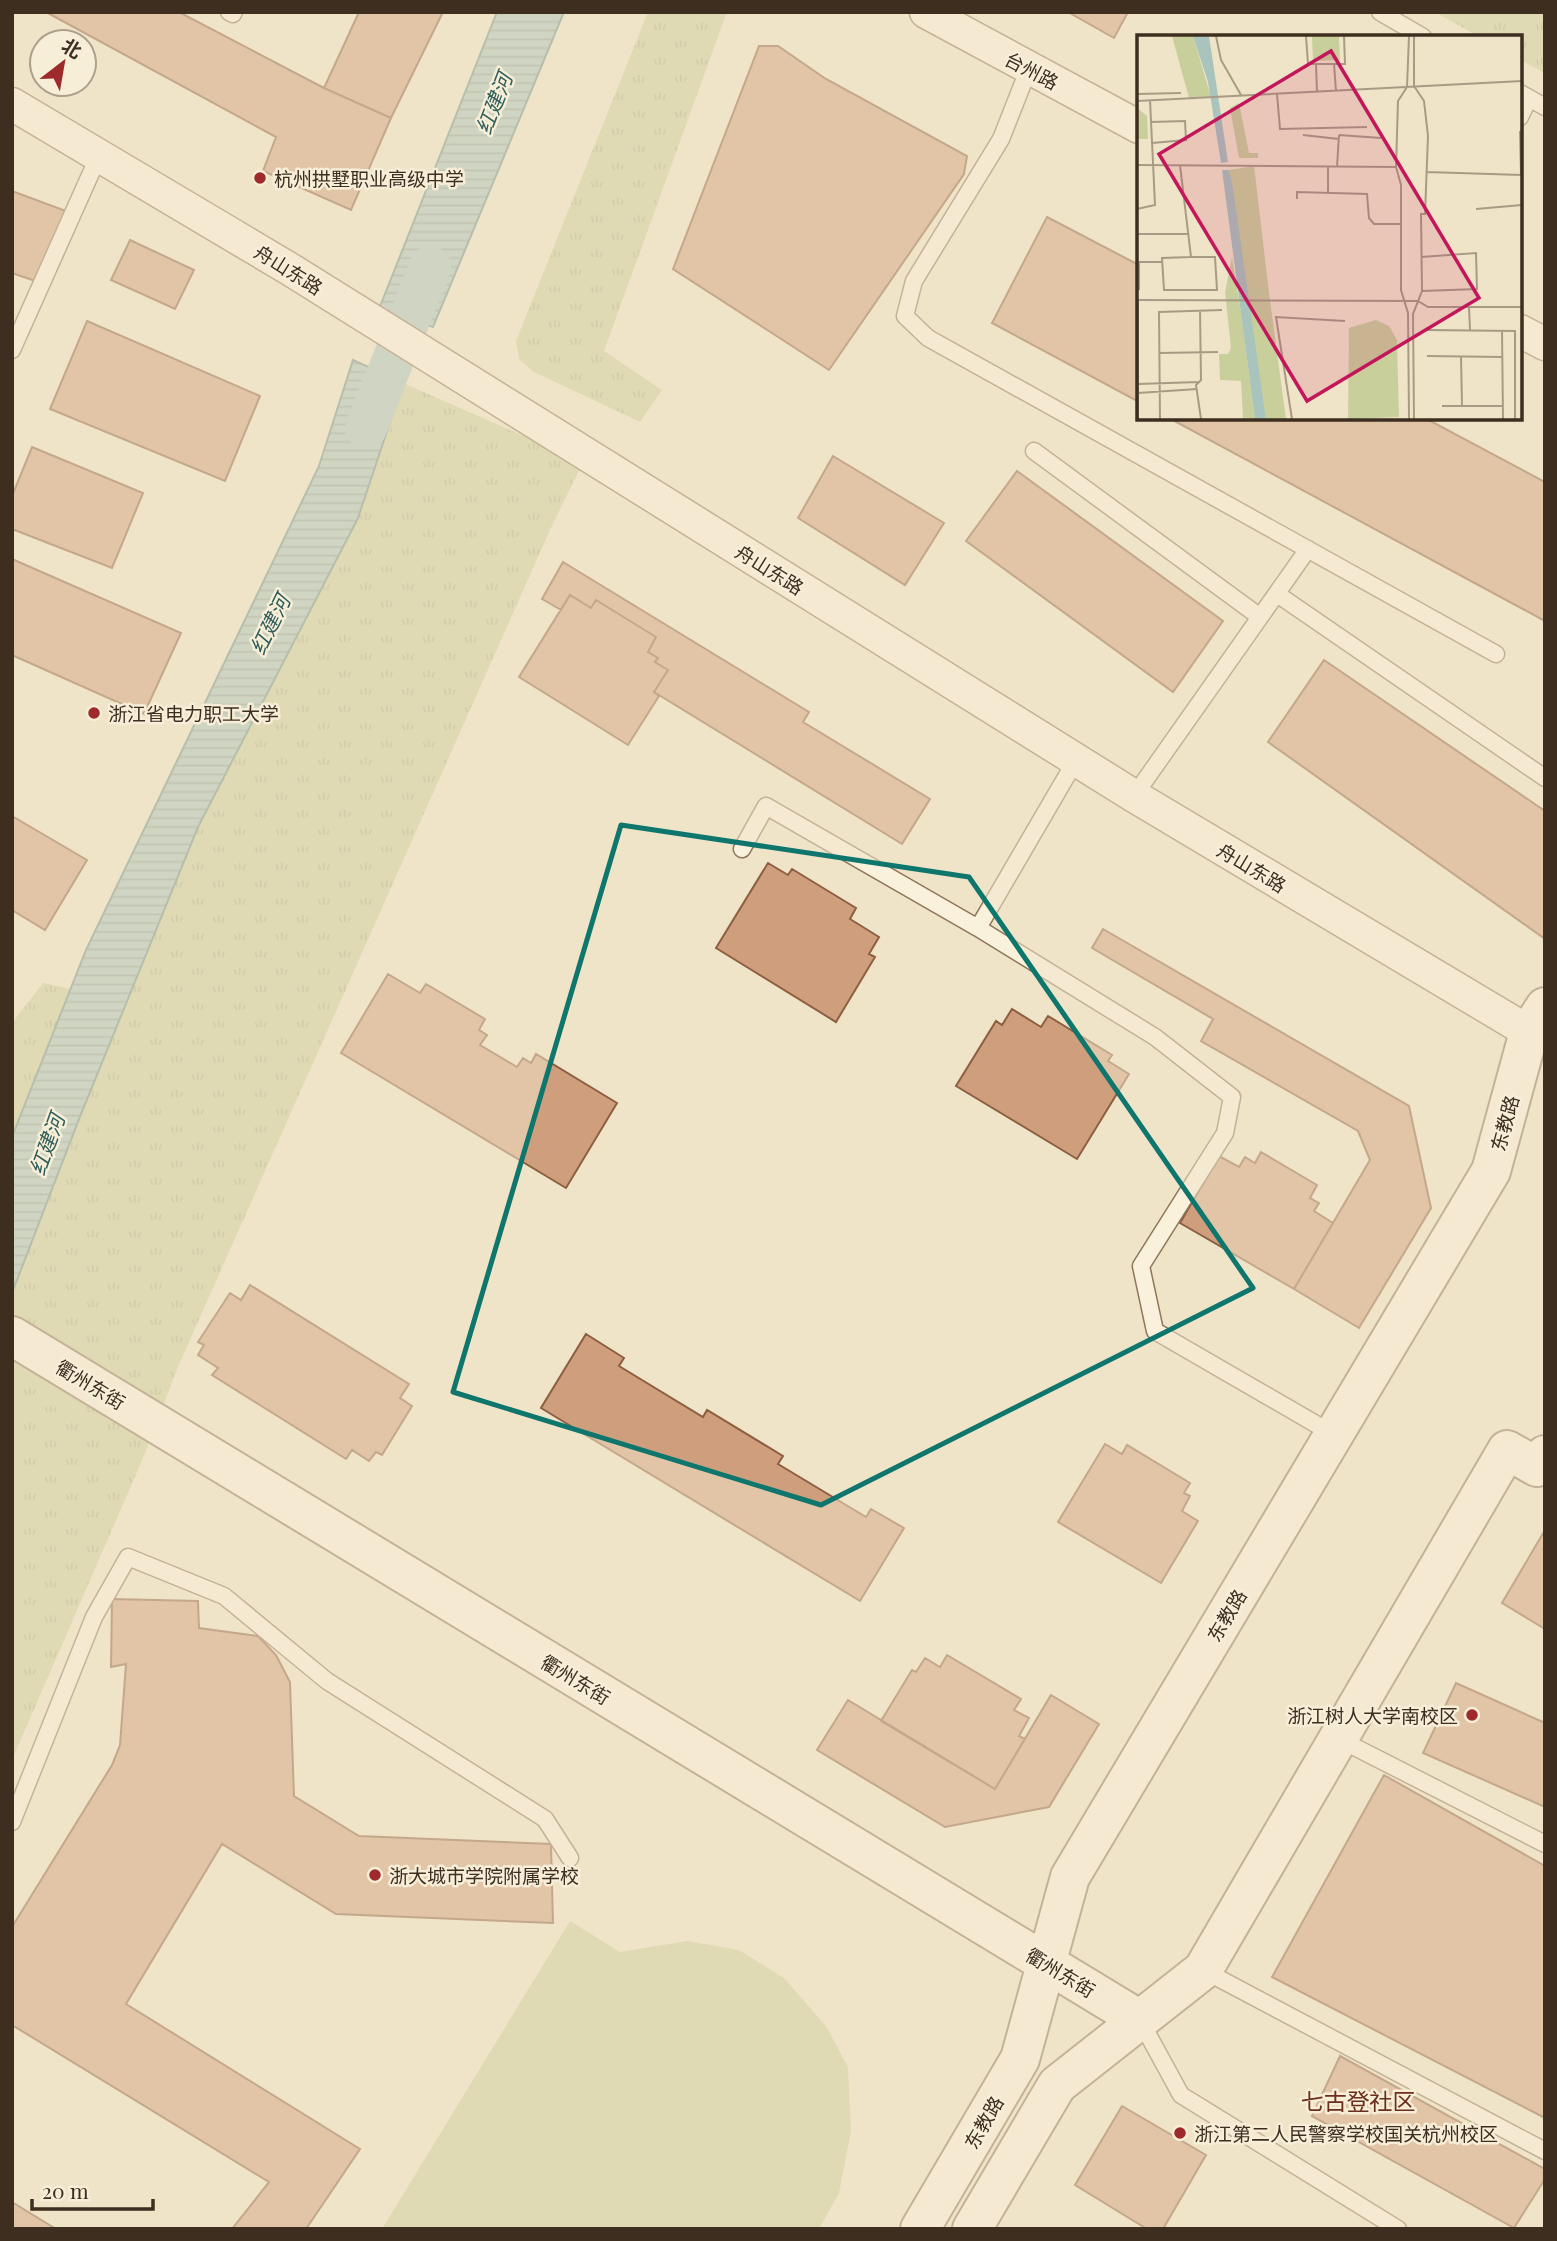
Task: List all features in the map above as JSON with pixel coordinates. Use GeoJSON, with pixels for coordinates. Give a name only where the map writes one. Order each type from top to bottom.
{"type":"FeatureCollection","features":[{"type":"Feature","properties":{"kind":"street","name":"台州路"},"geometry":{"type":"LineString","coordinates":[[926,12],[1137,126]]}},
{"type":"Feature","properties":{"kind":"street","name":"舟山东路"},"geometry":{"type":"LineString","coordinates":[[12,104],[289,268],[1134,796],[1537,1019]]}},
{"type":"Feature","properties":{"kind":"street"},"geometry":{"type":"LineString","coordinates":[[1522,332],[1545,344]]}},
{"type":"Feature","properties":{"kind":"street","name":"东教路"},"geometry":{"type":"LineString","coordinates":[[920,2229],[1020,2059],[1070,1877],[1491,1171],[1537,1019]]}},
{"type":"Feature","properties":{"kind":"street","name":"衢州东街"},"geometry":{"type":"LineString","coordinates":[[12,1336],[1140,2020]]}},
{"type":"Feature","properties":{"kind":"street"},"geometry":{"type":"LineString","coordinates":[[972,2229],[1057,2085],[1203,1970],[1507,1450],[1537,1467],[1545,1455]]}},
{"type":"Feature","properties":{"kind":"lane"},"geometry":{"type":"LineString","coordinates":[[229,12],[234,12]]}},
{"type":"Feature","properties":{"kind":"lane"},"geometry":{"type":"LineString","coordinates":[[1380,12],[1405,32]]}},
{"type":"Feature","properties":{"kind":"lane"},"geometry":{"type":"LineString","coordinates":[[1029,68],[1001,139],[914,281],[905,316],[928,338],[1496,654]]}},
{"type":"Feature","properties":{"kind":"lane"},"geometry":{"type":"LineString","coordinates":[[1525,96],[1545,107]]}},
{"type":"Feature","properties":{"kind":"lane"},"geometry":{"type":"LineString","coordinates":[[12,350],[99,155]]}},
{"type":"Feature","properties":{"kind":"lane"},"geometry":{"type":"LineString","coordinates":[[1034,451],[1260,617]]}},
{"type":"Feature","properties":{"kind":"lane"},"geometry":{"type":"LineString","coordinates":[[1134,796],[1308,550]]}},
{"type":"Feature","properties":{"kind":"lane"},"geometry":{"type":"LineString","coordinates":[[1277,594],[1545,778]]}},
{"type":"Feature","properties":{"kind":"lane"},"geometry":{"type":"LineString","coordinates":[[978,928],[1076,760]]}},
{"type":"Feature","properties":{"kind":"lane"},"geometry":{"type":"LineString","coordinates":[[742,849],[766,806],[978,928],[1156,1037],[1232,1097],[1225,1133],[1141,1266],[1155,1331],[1334,1434]]}},
{"type":"Feature","properties":{"kind":"lane"},"geometry":{"type":"LineString","coordinates":[[12,1822],[94,1617],[128,1557],[224,1596],[327,1681],[545,1819],[570,1858]]}},
{"type":"Feature","properties":{"kind":"lane"},"geometry":{"type":"LineString","coordinates":[[1337,1738],[1545,1844]]}},
{"type":"Feature","properties":{"kind":"lane"},"geometry":{"type":"LineString","coordinates":[[1203,1970],[1545,2151]]}},
{"type":"Feature","properties":{"kind":"lane"},"geometry":{"type":"LineString","coordinates":[[1140,2020],[1181,2095],[1398,2229]]}},
{"type":"Feature","properties":{"kind":"highlighted area"},"geometry":{"type":"Polygon","coordinates":[[[621,825],[969,877],[1253,1288],[821,1505],[453,1392],[621,825]]]}},
{"type":"Feature","properties":{"kind":"green space"},"geometry":{"type":"Polygon","coordinates":[[[648,12],[727,12],[604,351],[662,390],[640,422],[534,372],[519,359],[516,341],[648,12]]]}},
{"type":"Feature","properties":{"kind":"green space"},"geometry":{"type":"Polygon","coordinates":[[[1435,12],[1545,12],[1545,73],[1522,61],[1522,35],[1475,35],[1435,12]]]}},
{"type":"Feature","properties":{"kind":"green space"},"geometry":{"type":"Polygon","coordinates":[[[403,383],[583,462],[550,530],[177,1369],[144,1456],[12,1760],[12,1293],[79,1119],[198,827],[358,518],[403,383]]]}},
{"type":"Feature","properties":{"kind":"green space"},"geometry":{"type":"Polygon","coordinates":[[[43,983],[71,989],[12,1137],[12,1023],[43,983]]]}},
{"type":"Feature","properties":{"kind":"green space"},"geometry":{"type":"Polygon","coordinates":[[[570,1921],[620,1952],[687,1941],[739,1950],[784,1978],[826,2026],[848,2067],[851,2131],[839,2193],[819,2229],[382,2229],[570,1921]]]}},
{"type":"Feature","properties":{"kind":"water"},"geometry":{"type":"Polygon","coordinates":[[[497,12],[564,12],[433,327],[379,309],[497,12]]]}},
{"type":"Feature","properties":{"kind":"water"},"geometry":{"type":"Polygon","coordinates":[[[353,360],[403,383],[358,518],[198,827],[79,1119],[12,1293],[12,1137],[86,950],[319,466],[353,360]]]}},
{"type":"Feature","properties":{"kind":"building"},"geometry":{"type":"Polygon","coordinates":[[[46,12],[179,12],[324,88],[391,118],[351,210],[263,171],[276,137],[98,40],[98,28],[75,28],[46,12]]]}},
{"type":"Feature","properties":{"kind":"building"},"geometry":{"type":"Polygon","coordinates":[[[359,12],[443,12],[391,118],[324,88],[359,12]]]}},
{"type":"Feature","properties":{"kind":"building"},"geometry":{"type":"Polygon","coordinates":[[[1068,12],[1128,12],[1114,38],[1068,12]]]}},
{"type":"Feature","properties":{"kind":"building"},"geometry":{"type":"Polygon","coordinates":[[[759,46],[778,46],[826,79],[967,156],[964,174],[829,370],[673,269],[759,46]]]}},
{"type":"Feature","properties":{"kind":"building"},"geometry":{"type":"Polygon","coordinates":[[[12,191],[66,211],[38,282],[12,273],[12,191]]]}},
{"type":"Feature","properties":{"kind":"building"},"geometry":{"type":"Polygon","coordinates":[[[1047,217],[1137,264],[1137,401],[992,323],[1047,217]]]}},
{"type":"Feature","properties":{"kind":"building"},"geometry":{"type":"Polygon","coordinates":[[[130,240],[194,270],[175,309],[111,280],[130,240]]]}},
{"type":"Feature","properties":{"kind":"building"},"geometry":{"type":"Polygon","coordinates":[[[87,321],[260,396],[225,481],[50,409],[87,321]]]}},
{"type":"Feature","properties":{"kind":"building"},"geometry":{"type":"Polygon","coordinates":[[[1173,420],[1429,420],[1545,482],[1545,621],[1173,420]]]}},
{"type":"Feature","properties":{"kind":"building"},"geometry":{"type":"Polygon","coordinates":[[[32,447],[143,493],[112,568],[12,529],[12,496],[32,447]]]}},
{"type":"Feature","properties":{"kind":"building"},"geometry":{"type":"Polygon","coordinates":[[[833,456],[944,523],[905,585],[798,518],[833,456]]]}},
{"type":"Feature","properties":{"kind":"building"},"geometry":{"type":"Polygon","coordinates":[[[1017,471],[1223,621],[1173,692],[966,541],[1017,471]]]}},
{"type":"Feature","properties":{"kind":"building"},"geometry":{"type":"Polygon","coordinates":[[[12,559],[181,633],[144,714],[12,655],[12,559]]]}},
{"type":"Feature","properties":{"kind":"building"},"geometry":{"type":"Polygon","coordinates":[[[563,562],[809,712],[803,722],[930,799],[902,844],[654,692],[668,670],[655,662],[658,658],[648,652],[656,637],[596,600],[591,608],[570,595],[561,610],[542,599],[563,562]]]}},
{"type":"Feature","properties":{"kind":"building"},"geometry":{"type":"Polygon","coordinates":[[[570,595],[591,608],[596,600],[656,637],[648,652],[658,658],[655,662],[668,670],[654,692],[659,696],[628,745],[519,677],[570,595]]]}},
{"type":"Feature","properties":{"kind":"building"},"geometry":{"type":"Polygon","coordinates":[[[1324,660],[1545,811],[1545,939],[1268,742],[1324,660]]]}},
{"type":"Feature","properties":{"kind":"building"},"geometry":{"type":"Polygon","coordinates":[[[12,816],[87,860],[45,930],[12,910],[12,816]]]}},
{"type":"Feature","properties":{"kind":"building"},"geometry":{"type":"Polygon","coordinates":[[[768,863],[788,875],[792,869],[856,908],[850,919],[879,937],[869,954],[875,957],[836,1022],[716,948],[768,863]]]}},
{"type":"Feature","properties":{"kind":"building"},"geometry":{"type":"Polygon","coordinates":[[[1103,929],[1409,1106],[1431,1208],[1359,1328],[1294,1289],[1370,1160],[1358,1131],[1201,1041],[1213,1019],[1092,948],[1103,929]]]}},
{"type":"Feature","properties":{"kind":"building"},"geometry":{"type":"Polygon","coordinates":[[[388,974],[420,993],[426,984],[485,1019],[479,1030],[487,1035],[480,1045],[517,1067],[523,1058],[531,1063],[536,1054],[617,1103],[566,1188],[341,1053],[388,974]]]}},
{"type":"Feature","properties":{"kind":"building"},"geometry":{"type":"Polygon","coordinates":[[[1012,1009],[1041,1027],[1048,1016],[1112,1055],[1108,1061],[1129,1074],[1077,1159],[956,1086],[996,1021],[1002,1025],[1012,1009]]]}},
{"type":"Feature","properties":{"kind":"building"},"geometry":{"type":"Polygon","coordinates":[[[1261,1152],[1317,1185],[1310,1198],[1319,1203],[1314,1211],[1333,1223],[1294,1289],[1180,1223],[1219,1156],[1239,1167],[1245,1157],[1255,1163],[1261,1152]]]}},
{"type":"Feature","properties":{"kind":"building"},"geometry":{"type":"Polygon","coordinates":[[[250,1285],[409,1384],[400,1398],[412,1406],[382,1455],[376,1452],[369,1461],[352,1450],[346,1459],[212,1375],[218,1368],[198,1355],[204,1345],[198,1342],[230,1293],[241,1300],[250,1285]]]}},
{"type":"Feature","properties":{"kind":"building"},"geometry":{"type":"Polygon","coordinates":[[[586,1334],[624,1358],[619,1366],[703,1417],[707,1410],[783,1456],[778,1464],[866,1517],[871,1509],[904,1528],[860,1601],[541,1408],[586,1334]]]}},
{"type":"Feature","properties":{"kind":"building"},"geometry":{"type":"Polygon","coordinates":[[[1105,1444],[1122,1454],[1127,1445],[1190,1483],[1184,1493],[1190,1496],[1182,1511],[1198,1521],[1161,1583],[1058,1522],[1105,1444]]]}},
{"type":"Feature","properties":{"kind":"building"},"geometry":{"type":"Polygon","coordinates":[[[1545,1530],[1545,1629],[1502,1603],[1545,1530]]]}},
{"type":"Feature","properties":{"kind":"building"},"geometry":{"type":"Polygon","coordinates":[[[112,1599],[198,1601],[199,1628],[258,1636],[276,1655],[290,1682],[294,1796],[359,1836],[551,1844],[553,1923],[336,1914],[222,1844],[126,2004],[360,2149],[306,2229],[232,2229],[269,2182],[12,2025],[12,1927],[112,1765],[120,1745],[126,1664],[111,1667],[112,1599]]]}},
{"type":"Feature","properties":{"kind":"building"},"geometry":{"type":"Polygon","coordinates":[[[947,1655],[1021,1699],[1014,1710],[1029,1718],[1019,1736],[1025,1739],[995,1789],[881,1721],[912,1670],[916,1672],[925,1658],[940,1667],[947,1655]]]}},
{"type":"Feature","properties":{"kind":"building"},"geometry":{"type":"Polygon","coordinates":[[[1456,1683],[1545,1723],[1545,1807],[1423,1753],[1456,1683]]]}},
{"type":"Feature","properties":{"kind":"building"},"geometry":{"type":"Polygon","coordinates":[[[1051,1695],[1099,1724],[1049,1807],[945,1827],[817,1750],[848,1700],[995,1789],[1051,1695]]]}},
{"type":"Feature","properties":{"kind":"building"},"geometry":{"type":"Polygon","coordinates":[[[1384,1775],[1545,1866],[1545,2118],[1272,1977],[1384,1775]]]}},
{"type":"Feature","properties":{"kind":"building"},"geometry":{"type":"Polygon","coordinates":[[[1340,2056],[1545,2169],[1545,2179],[1514,2228],[1312,2116],[1340,2056]]]}},
{"type":"Feature","properties":{"kind":"building"},"geometry":{"type":"Polygon","coordinates":[[[1122,2106],[1206,2155],[1163,2229],[1147,2229],[1075,2185],[1122,2106]]]}},
{"type":"Feature","properties":{"kind":"building"},"geometry":{"type":"Polygon","coordinates":[[[12,2202],[56,2229],[12,2229],[12,2202]]]}},
{"type":"Feature","properties":{"kind":"waterway","name":"红建河"},"geometry":{"type":"LineString","coordinates":[[366,428],[430,267]]}},
{"type":"Feature","properties":{"kind":"place","name":"杭州拱墅职业高级中学"},"geometry":{"type":"Point","coordinates":[260,178]}},
{"type":"Feature","properties":{"kind":"place","name":"浙江省电力职工大学"},"geometry":{"type":"Point","coordinates":[94,713]}},
{"type":"Feature","properties":{"kind":"place","name":"浙江树人大学南校区"},"geometry":{"type":"Point","coordinates":[1472,1715]}},
{"type":"Feature","properties":{"kind":"place","name":"浙大城市学院附属学校"},"geometry":{"type":"Point","coordinates":[375,1875]}},
{"type":"Feature","properties":{"kind":"place","name":"浙江第二人民警察学校国关杭州校区"},"geometry":{"type":"Point","coordinates":[1180,2133]}},
{"type":"Feature","properties":{"kind":"district","name":"七古登社区"},"geometry":{"type":"Point","coordinates":[1358,2100]}}]}
